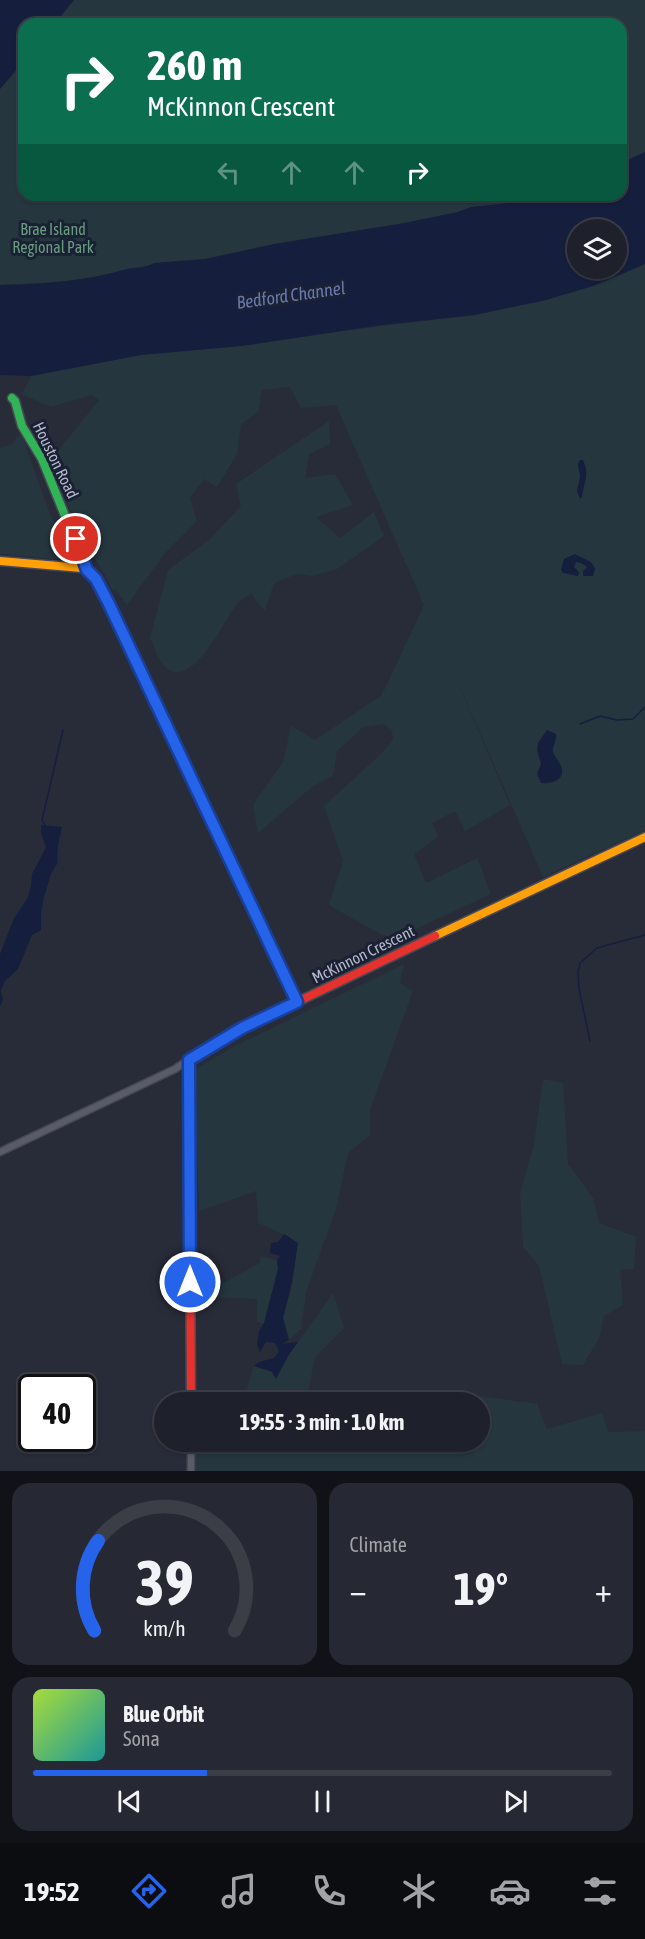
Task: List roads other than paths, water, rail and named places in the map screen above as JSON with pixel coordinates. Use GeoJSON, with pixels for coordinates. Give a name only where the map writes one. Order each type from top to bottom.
{"type":"FeatureCollection","features":[{"type":"Feature","properties":{"kind":"street","name":"Houston Road"},"geometry":{"type":"LineString","coordinates":[[12,398],[15,401],[22,426],[42,459],[87,570],[96,579],[109,604],[297,1002]]}},
{"type":"Feature","properties":{"kind":"street"},"geometry":{"type":"LineString","coordinates":[[0,561],[87,570]]}},
{"type":"Feature","properties":{"kind":"street","name":"McKinnon Crescent"},"geometry":{"type":"LineString","coordinates":[[0,1152],[144,1084],[242,1028],[645,837]]}},
{"type":"Feature","properties":{"kind":"street"},"geometry":{"type":"LineString","coordinates":[[189,1060],[191,1392]]}},
{"type":"Feature","properties":{"kind":"street"},"geometry":{"type":"LineString","coordinates":[[191,1452],[191,1471]]}},
{"type":"Feature","properties":{"kind":"water"},"geometry":{"type":"Polygon","coordinates":[[[0,0],[74,0],[59,18],[18,18],[18,68],[0,89],[0,0]]]}},
{"type":"Feature","properties":{"kind":"water","name":"Bedford Channel"},"geometry":{"type":"Polygon","coordinates":[[[645,152],[645,264],[627,272],[627,219],[567,219],[567,279],[610,279],[546,300],[475,315],[382,325],[242,346],[141,355],[31,376],[0,375],[0,285],[64,281],[144,267],[154,263],[205,259],[274,244],[404,223],[458,212],[471,207],[516,201],[627,201],[627,160],[645,152]]]}},
{"type":"Feature","properties":{"kind":"water"},"geometry":{"type":"Polygon","coordinates":[[[580,460],[583,460],[586,475],[580,499],[577,491],[580,460]]]}},
{"type":"Feature","properties":{"kind":"water"},"geometry":{"type":"Polygon","coordinates":[[[575,554],[591,562],[595,568],[593,576],[583,576],[583,571],[587,567],[576,562],[574,567],[579,572],[578,576],[563,573],[561,570],[564,559],[575,554]]]}},
{"type":"Feature","properties":{"kind":"water"},"geometry":{"type":"Polygon","coordinates":[[[547,730],[556,734],[553,752],[562,773],[556,781],[541,783],[537,774],[541,764],[537,750],[538,743],[547,730]]]}},
{"type":"Feature","properties":{"kind":"water"},"geometry":{"type":"Polygon","coordinates":[[[41,825],[62,827],[57,864],[51,874],[44,897],[41,930],[32,935],[18,969],[5,981],[1,990],[3,1000],[0,1006],[0,954],[14,918],[28,897],[32,874],[46,847],[41,834],[41,825]]]}},
{"type":"Feature","properties":{"kind":"water"},"geometry":{"type":"Polygon","coordinates":[[[284,1234],[298,1243],[292,1283],[283,1318],[289,1340],[282,1344],[298,1342],[276,1379],[272,1372],[254,1366],[259,1362],[274,1358],[279,1351],[275,1343],[266,1342],[260,1352],[257,1344],[278,1269],[277,1260],[280,1256],[270,1253],[271,1243],[278,1242],[284,1234]]]}},
{"type":"Feature","properties":{"kind":"waterway"},"geometry":{"type":"LineString","coordinates":[[580,724],[600,716],[617,720],[633,719],[645,707]]}},
{"type":"Feature","properties":{"kind":"waterway"},"geometry":{"type":"LineString","coordinates":[[45,825],[42,820],[63,730]]}},
{"type":"Feature","properties":{"kind":"waterway"},"geometry":{"type":"LineString","coordinates":[[590,1041],[579,989],[580,963],[597,948],[645,935]]}},
{"type":"Feature","properties":{"kind":"park label","name":"Brae Island Regional Park"},"geometry":{"type":"Point","coordinates":[53,238]}}]}
